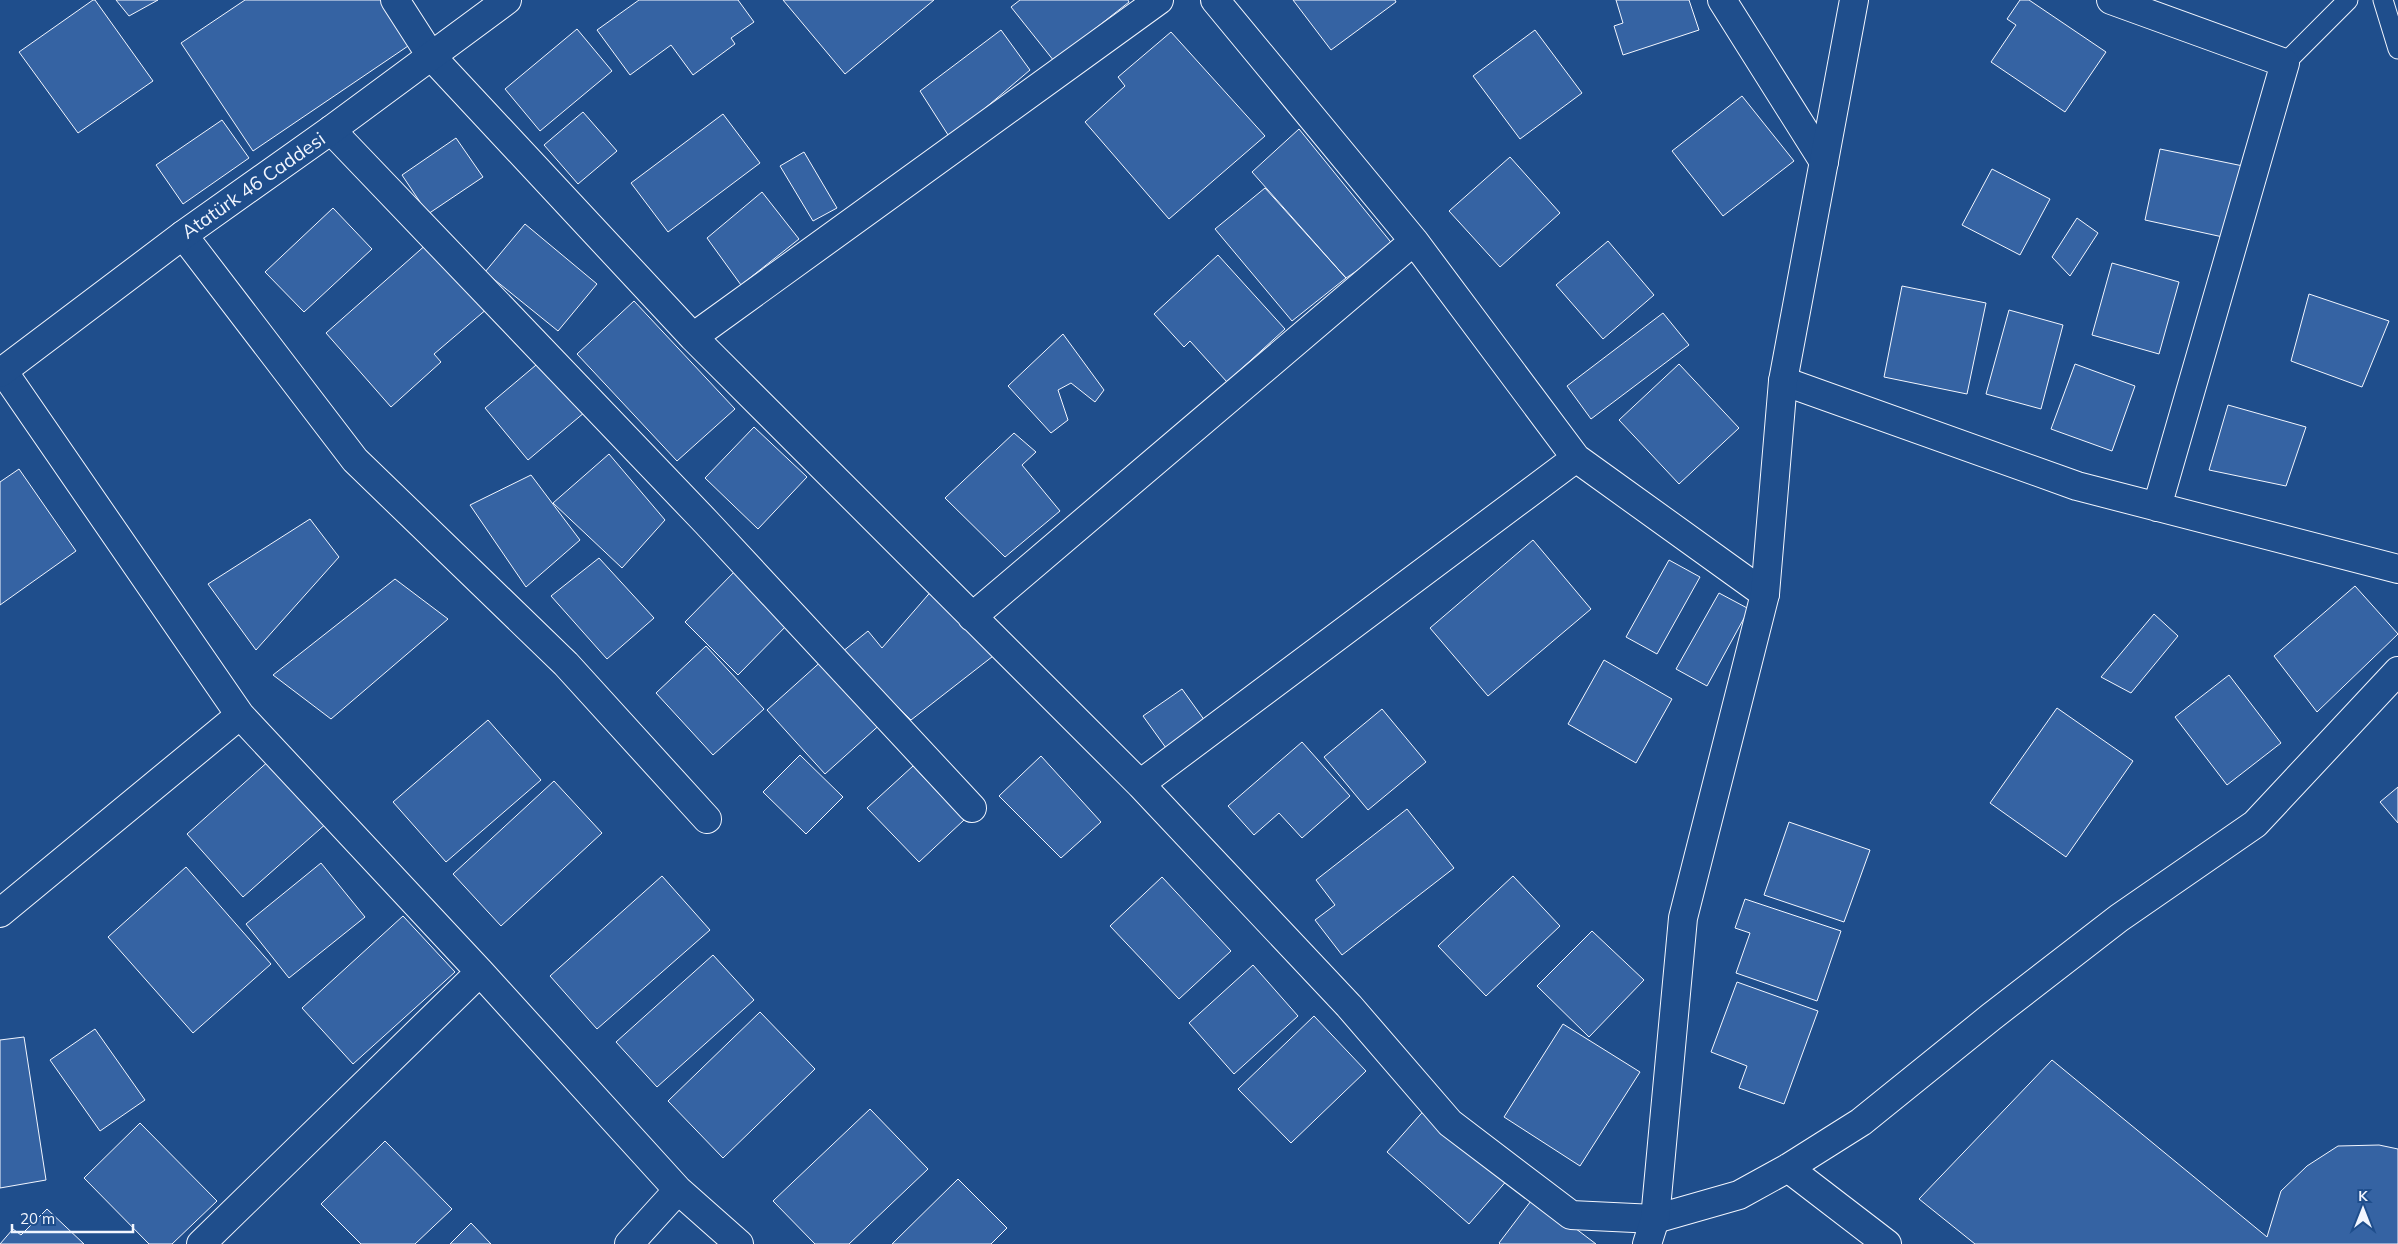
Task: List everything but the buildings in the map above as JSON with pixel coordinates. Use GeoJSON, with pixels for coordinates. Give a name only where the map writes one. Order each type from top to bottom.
{"type":"FeatureCollection","features":[{"type":"Feature","properties":{"kind":"street"},"geometry":{"type":"LineString","coordinates":[[395,0],[432,56],[693,337],[1140,784],[1349,1006],[1450,1123],[1571,1215],[1656,1219],[1739,1194],[1788,1168],[1861,1122],[1991,1017],[2119,918],[2255,824],[2398,671]]}},
{"type":"Feature","properties":{"kind":"street","name":"Atatürk 46 Caddesi"},"geometry":{"type":"LineString","coordinates":[[1,372],[183,234],[331,130],[507,0]]}},
{"type":"Feature","properties":{"kind":"street"},"geometry":{"type":"LineString","coordinates":[[693,337],[1159,0]]}},
{"type":"Feature","properties":{"kind":"street"},"geometry":{"type":"LineString","coordinates":[[1215,0],[1414,241],[1576,458],[1765,594]]}},
{"type":"Feature","properties":{"kind":"street"},"geometry":{"type":"LineString","coordinates":[[1722,0],[1824,162]]}},
{"type":"Feature","properties":{"kind":"street"},"geometry":{"type":"LineString","coordinates":[[1647,1244],[1656,1219],[1683,918],[1765,594],[1783,381],[1854,0]]}},
{"type":"Feature","properties":{"kind":"street"},"geometry":{"type":"LineString","coordinates":[[2111,0],[2285,63],[2157,507]]}},
{"type":"Feature","properties":{"kind":"street"},"geometry":{"type":"LineString","coordinates":[[331,130],[713,529],[972,808]]}},
{"type":"Feature","properties":{"kind":"street"},"geometry":{"type":"LineString","coordinates":[[183,234],[355,460],[566,664],[707,819]]}},
{"type":"Feature","properties":{"kind":"street"},"geometry":{"type":"LineString","coordinates":[[972,617],[1414,241]]}},
{"type":"Feature","properties":{"kind":"street"},"geometry":{"type":"LineString","coordinates":[[1,372],[240,715],[480,972],[678,1190],[739,1244]]}},
{"type":"Feature","properties":{"kind":"street"},"geometry":{"type":"LineString","coordinates":[[1783,381],[2077,486],[2398,569]]}},
{"type":"Feature","properties":{"kind":"street"},"geometry":{"type":"LineString","coordinates":[[1140,784],[1576,458]]}},
{"type":"Feature","properties":{"kind":"street"},"geometry":{"type":"LineString","coordinates":[[2,907],[240,715]]}},
{"type":"Feature","properties":{"kind":"street"},"geometry":{"type":"LineString","coordinates":[[201,1244],[480,972]]}},
{"type":"Feature","properties":{"kind":"street"},"geometry":{"type":"LineString","coordinates":[[1788,1168],[1887,1244]]}},
{"type":"Feature","properties":{"kind":"street"},"geometry":{"type":"LineString","coordinates":[[629,1244],[678,1190]]}},
{"type":"Feature","properties":{"kind":"lane"},"geometry":{"type":"LineString","coordinates":[[2285,63],[2348,0]]}},
{"type":"Feature","properties":{"kind":"lane"},"geometry":{"type":"LineString","coordinates":[[2383,0],[2398,49]]}}]}
